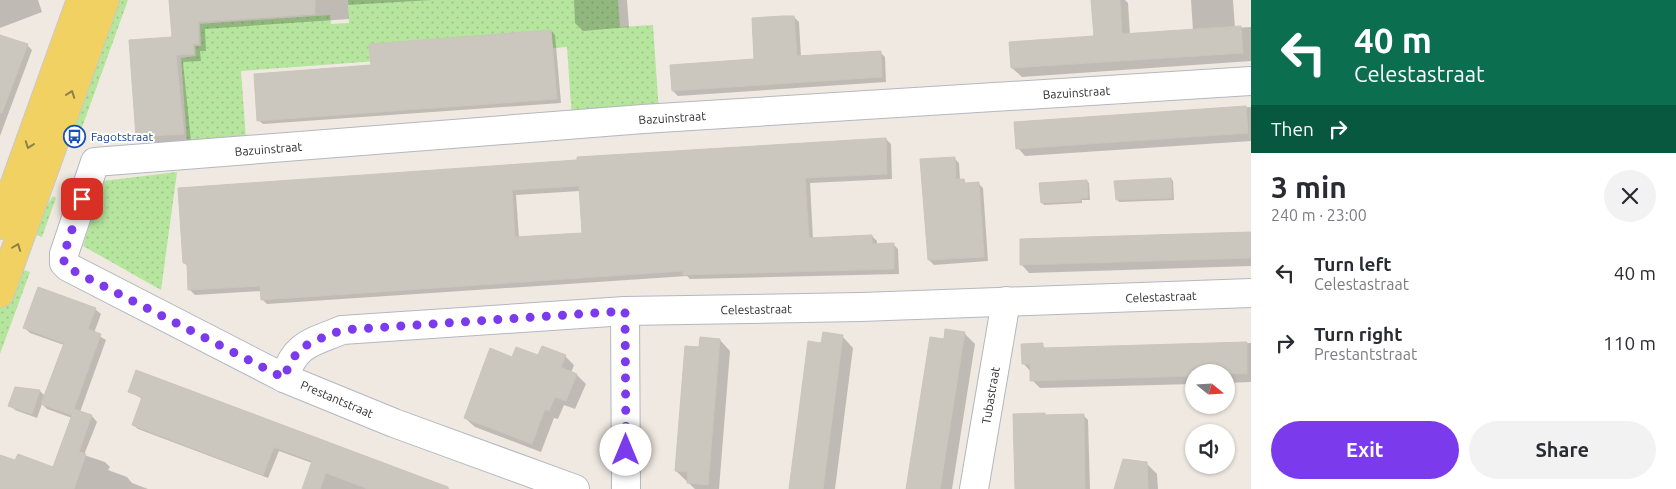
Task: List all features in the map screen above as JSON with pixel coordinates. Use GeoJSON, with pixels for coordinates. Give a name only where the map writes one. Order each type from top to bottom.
{"type":"FeatureCollection","features":[{"type":"Feature","properties":{"kind":"main road"},"geometry":{"type":"LineString","coordinates":[[0,225],[82,0]]}},
{"type":"Feature","properties":{"kind":"main road"},"geometry":{"type":"LineString","coordinates":[[0,292],[105,0]]}},
{"type":"Feature","properties":{"kind":"street","name":"Bazuinstraat"},"geometry":{"type":"LineString","coordinates":[[64,254],[95,162],[643,119],[1251,81]]}},
{"type":"Feature","properties":{"kind":"street","name":"Prestantstraat"},"geometry":{"type":"LineString","coordinates":[[64,254],[64,262],[68,268],[284,378],[394,423],[575,489]]}},
{"type":"Feature","properties":{"kind":"street","name":"Celestastraat"},"geometry":{"type":"LineString","coordinates":[[284,378],[290,360],[302,347],[342,330],[625,311],[861,307],[1251,294]]}},
{"type":"Feature","properties":{"kind":"street","name":"Tubastraat"},"geometry":{"type":"LineString","coordinates":[[974,489],[1006,301]]}},
{"type":"Feature","properties":{"kind":"street"},"geometry":{"type":"LineString","coordinates":[[625,311],[626,489]]}},
{"type":"Feature","properties":{"kind":"green space"},"geometry":{"type":"Polygon","coordinates":[[[112,0],[128,0],[80,133],[72,130],[112,0]]]}},
{"type":"Feature","properties":{"kind":"green space"},"geometry":{"type":"Polygon","coordinates":[[[348,0],[618,0],[620,27],[653,25],[659,113],[572,119],[567,47],[241,71],[247,153],[188,157],[181,58],[196,56],[195,46],[201,46],[200,24],[330,15],[331,24],[349,23],[348,0]]]}},
{"type":"Feature","properties":{"kind":"green space"},"geometry":{"type":"Polygon","coordinates":[[[177,172],[161,290],[83,246],[103,181],[177,172]]]}},
{"type":"Feature","properties":{"kind":"green space"},"geometry":{"type":"Polygon","coordinates":[[[53,196],[56,198],[42,237],[28,232],[53,196]]]}},
{"type":"Feature","properties":{"kind":"green space"},"geometry":{"type":"Polygon","coordinates":[[[15,267],[30,272],[0,354],[0,306],[15,267]]]}},
{"type":"Feature","properties":{"kind":"building"},"geometry":{"type":"Polygon","coordinates":[[[169,0],[315,0],[315,14],[198,22],[199,44],[193,44],[194,54],[176,55],[184,134],[136,137],[129,40],[172,37],[169,0]]]}},
{"type":"Feature","properties":{"kind":"building"},"geometry":{"type":"Polygon","coordinates":[[[1091,0],[1120,0],[1122,34],[1241,26],[1243,53],[1011,68],[1009,42],[1094,36],[1091,0]]]}},
{"type":"Feature","properties":{"kind":"building"},"geometry":{"type":"Polygon","coordinates":[[[794,16],[797,56],[881,51],[882,77],[672,91],[670,65],[754,59],[752,18],[794,16]]]}},
{"type":"Feature","properties":{"kind":"building"},"geometry":{"type":"Polygon","coordinates":[[[551,30],[557,99],[257,121],[254,74],[371,65],[369,44],[551,30]]]}},
{"type":"Feature","properties":{"kind":"building"},"geometry":{"type":"Polygon","coordinates":[[[0,35],[28,44],[2,113],[0,113],[0,35]]]}},
{"type":"Feature","properties":{"kind":"building"},"geometry":{"type":"Polygon","coordinates":[[[1246,106],[1248,133],[1016,149],[1014,122],[1246,106]]]}},
{"type":"Feature","properties":{"kind":"building"},"geometry":{"type":"Polygon","coordinates":[[[886,138],[887,174],[805,178],[809,238],[872,235],[872,244],[894,243],[894,269],[683,275],[683,271],[261,300],[260,286],[188,290],[187,263],[183,263],[178,188],[577,160],[577,157],[886,138]],[[579,186],[512,190],[515,237],[582,233],[579,186]]]}},
{"type":"Feature","properties":{"kind":"building"},"geometry":{"type":"Polygon","coordinates":[[[955,157],[956,179],[964,179],[965,183],[979,182],[984,257],[928,260],[920,159],[955,157]]]}},
{"type":"Feature","properties":{"kind":"building"},"geometry":{"type":"Polygon","coordinates":[[[1171,178],[1172,198],[1116,200],[1114,181],[1171,178]]]}},
{"type":"Feature","properties":{"kind":"building"},"geometry":{"type":"Polygon","coordinates":[[[1087,180],[1088,198],[1080,198],[1081,201],[1041,203],[1039,183],[1087,180]]]}},
{"type":"Feature","properties":{"kind":"building"},"geometry":{"type":"Polygon","coordinates":[[[1251,232],[1251,258],[1020,265],[1020,239],[1251,232]]]}},
{"type":"Feature","properties":{"kind":"building"},"geometry":{"type":"Polygon","coordinates":[[[38,287],[96,308],[88,329],[101,334],[74,409],[92,415],[79,452],[86,454],[74,489],[0,489],[0,455],[15,460],[18,454],[53,467],[72,415],[41,404],[64,343],[23,328],[38,287]]]}},
{"type":"Feature","properties":{"kind":"building"},"geometry":{"type":"Polygon","coordinates":[[[945,329],[965,332],[940,489],[906,489],[930,337],[944,339],[945,329]]]}},
{"type":"Feature","properties":{"kind":"building"},"geometry":{"type":"Polygon","coordinates":[[[823,332],[843,335],[823,489],[789,489],[808,341],[821,343],[823,332]]]}},
{"type":"Feature","properties":{"kind":"building"},"geometry":{"type":"Polygon","coordinates":[[[700,337],[720,339],[708,485],[687,483],[688,472],[675,471],[685,346],[699,347],[700,337]]]}},
{"type":"Feature","properties":{"kind":"building"},"geometry":{"type":"Polygon","coordinates":[[[1247,342],[1247,374],[1235,374],[1235,364],[1185,364],[1185,376],[1030,381],[1030,364],[1022,364],[1021,344],[1043,343],[1043,348],[1247,342]]]}},
{"type":"Feature","properties":{"kind":"building"},"geometry":{"type":"Polygon","coordinates":[[[542,346],[566,355],[561,367],[577,374],[566,401],[555,397],[549,411],[545,409],[532,444],[464,418],[490,348],[512,357],[516,347],[538,355],[542,346]]]}},
{"type":"Feature","properties":{"kind":"building"},"geometry":{"type":"Polygon","coordinates":[[[136,370],[448,487],[448,489],[368,489],[326,473],[320,489],[302,489],[312,461],[274,447],[263,475],[132,425],[142,397],[128,392],[136,370]]]}},
{"type":"Feature","properties":{"kind":"building"},"geometry":{"type":"Polygon","coordinates":[[[15,387],[40,390],[32,414],[8,406],[15,387]]]}},
{"type":"Feature","properties":{"kind":"building"},"geometry":{"type":"Polygon","coordinates":[[[1045,413],[1045,415],[1084,414],[1085,489],[1015,489],[1013,414],[1045,413]]]}},
{"type":"Feature","properties":{"kind":"building"},"geometry":{"type":"Polygon","coordinates":[[[1123,459],[1147,462],[1148,489],[1114,489],[1123,459]]]}},
{"type":"Feature","properties":{"kind":"place","name":"Fagotstraat"},"geometry":{"type":"Point","coordinates":[75,136]}},
{"type":"Feature","properties":{"kind":"route"},"geometry":{"type":"LineString","coordinates":[[82,199],[64,254],[64,262],[68,268],[284,378],[290,360],[302,347],[342,330],[625,311],[626,450]]}}]}
